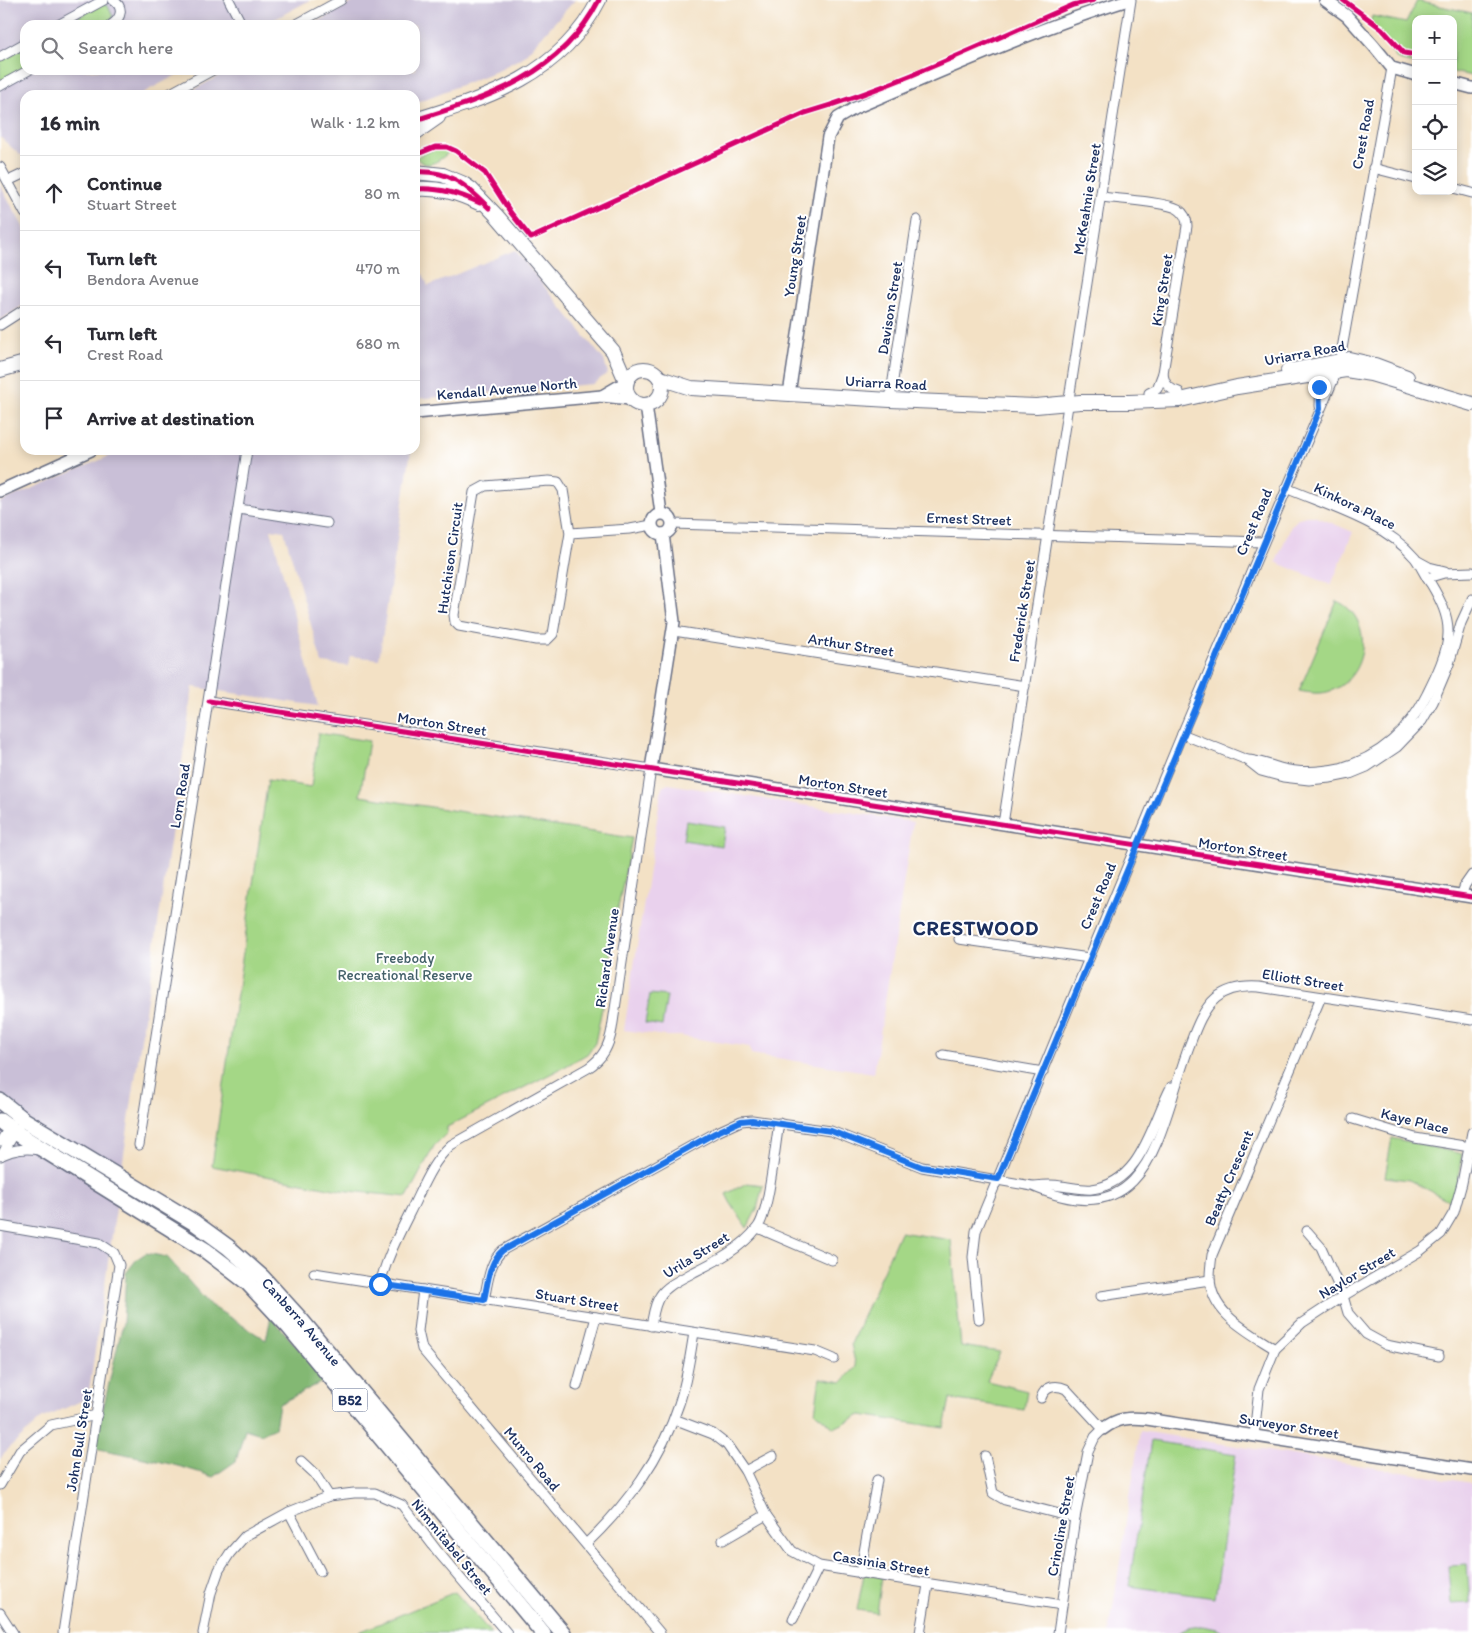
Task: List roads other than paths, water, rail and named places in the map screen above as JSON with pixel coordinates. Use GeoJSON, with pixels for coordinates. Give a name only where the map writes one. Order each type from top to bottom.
{"type":"FeatureCollection","features":[{"type":"Feature","properties":{"kind":"highway","name":"Canberra Avenue"},"geometry":{"type":"LineString","coordinates":[[0,1101],[13,1123],[44,1150],[205,1250],[247,1282],[301,1341],[543,1633]]}},
{"type":"Feature","properties":{"kind":"highway","name":"Canberra Avenue"},"geometry":{"type":"LineString","coordinates":[[13,1123],[195,1223],[228,1247],[262,1277],[301,1320],[563,1633]]}},
{"type":"Feature","properties":{"kind":"main road"},"geometry":{"type":"LineString","coordinates":[[420,118],[496,93],[523,80],[553,58],[578,34],[599,0]]}},
{"type":"Feature","properties":{"kind":"main road"},"geometry":{"type":"LineString","coordinates":[[420,130],[456,107]]}},
{"type":"Feature","properties":{"kind":"main road"},"geometry":{"type":"LineString","coordinates":[[420,124],[438,117]]}},
{"type":"Feature","properties":{"kind":"main road"},"geometry":{"type":"LineString","coordinates":[[420,174],[443,175],[462,183],[470,189],[613,351],[626,382],[626,391],[630,398],[637,404],[646,405],[654,402],[660,395],[662,385],[660,378],[653,371],[643,368],[613,351]]}},
{"type":"Feature","properties":{"kind":"main road"},"geometry":{"type":"LineString","coordinates":[[420,176],[465,196],[492,212]]}},
{"type":"Feature","properties":{"kind":"main road"},"geometry":{"type":"LineString","coordinates":[[420,189],[440,190],[465,196]]}},
{"type":"Feature","properties":{"kind":"main road"},"geometry":{"type":"LineString","coordinates":[[0,370],[20,364]]}},
{"type":"Feature","properties":{"kind":"main road","name":"Uriarra Road"},"geometry":{"type":"LineString","coordinates":[[660,378],[691,388],[1019,406],[1186,399],[1210,392],[1302,377],[1338,365]]}},
{"type":"Feature","properties":{"kind":"main road","name":"Uriarra Road"},"geometry":{"type":"LineString","coordinates":[[1237,387],[1278,373],[1338,365],[1468,402]]}},
{"type":"Feature","properties":{"kind":"main road"},"geometry":{"type":"LineString","coordinates":[[626,382],[633,372],[643,368]]}},
{"type":"Feature","properties":{"kind":"main road"},"geometry":{"type":"LineString","coordinates":[[0,374],[20,371]]}},
{"type":"Feature","properties":{"kind":"main road","name":"Uriarra Road"},"geometry":{"type":"LineString","coordinates":[[660,395],[691,388]]}},
{"type":"Feature","properties":{"kind":"main road","name":"Uriarra Road"},"geometry":{"type":"LineString","coordinates":[[1074,403],[1104,397],[1149,393],[1210,392]]}},
{"type":"Feature","properties":{"kind":"street"},"geometry":{"type":"LineString","coordinates":[[67,20],[104,0]]}},
{"type":"Feature","properties":{"kind":"street"},"geometry":{"type":"LineString","coordinates":[[113,0],[119,6],[121,13],[118,20]]}},
{"type":"Feature","properties":{"kind":"street"},"geometry":{"type":"LineString","coordinates":[[229,0],[239,20]]}},
{"type":"Feature","properties":{"kind":"street"},"geometry":{"type":"LineString","coordinates":[[302,20],[325,4],[341,0]]}},
{"type":"Feature","properties":{"kind":"street","name":"Young Street"},"geometry":{"type":"LineString","coordinates":[[789,394],[828,137],[833,124],[842,115],[855,108],[937,73],[1089,12],[1130,0]]}},
{"type":"Feature","properties":{"kind":"street","name":"McKeahnie Street"},"geometry":{"type":"LineString","coordinates":[[1074,403],[1101,196],[1130,0]]}},
{"type":"Feature","properties":{"kind":"street"},"geometry":{"type":"LineString","coordinates":[[1325,0],[1347,16],[1392,68],[1412,74]]}},
{"type":"Feature","properties":{"kind":"street"},"geometry":{"type":"LineString","coordinates":[[0,57],[20,46]]}},
{"type":"Feature","properties":{"kind":"street","name":"Crest Road"},"geometry":{"type":"LineString","coordinates":[[979,1320],[973,1257],[974,1240],[1089,958],[1138,845],[1182,734],[1338,365],[1392,68]]}},
{"type":"Feature","properties":{"kind":"street"},"geometry":{"type":"LineString","coordinates":[[0,86],[20,75]]}},
{"type":"Feature","properties":{"kind":"street"},"geometry":{"type":"LineString","coordinates":[[176,90],[204,75]]}},
{"type":"Feature","properties":{"kind":"street"},"geometry":{"type":"LineString","coordinates":[[1457,85],[1472,88]]}},
{"type":"Feature","properties":{"kind":"street"},"geometry":{"type":"LineString","coordinates":[[0,167],[20,204]]}},
{"type":"Feature","properties":{"kind":"street"},"geometry":{"type":"LineString","coordinates":[[1373,168],[1412,178]]}},
{"type":"Feature","properties":{"kind":"street"},"geometry":{"type":"LineString","coordinates":[[8,181],[20,175]]}},
{"type":"Feature","properties":{"kind":"street"},"geometry":{"type":"LineString","coordinates":[[1457,189],[1472,193]]}},
{"type":"Feature","properties":{"kind":"street","name":"King Street"},"geometry":{"type":"LineString","coordinates":[[1101,196],[1171,206],[1186,218],[1164,373],[1157,389],[1149,393]]}},
{"type":"Feature","properties":{"kind":"street","name":"Davison Street"},"geometry":{"type":"LineString","coordinates":[[890,400],[917,220]]}},
{"type":"Feature","properties":{"kind":"street"},"geometry":{"type":"LineString","coordinates":[[0,325],[20,313]]}},
{"type":"Feature","properties":{"kind":"street"},"geometry":{"type":"LineString","coordinates":[[1164,373],[1164,380],[1168,386],[1178,392]]}},
{"type":"Feature","properties":{"kind":"street","name":"Crest Road"},"geometry":{"type":"LineString","coordinates":[[1302,377],[1310,378],[1318,385],[1320,409]]}},
{"type":"Feature","properties":{"kind":"street","name":"Kendall Avenue North"},"geometry":{"type":"LineString","coordinates":[[602,396],[626,382]]}},
{"type":"Feature","properties":{"kind":"street","name":"Kendall Avenue North"},"geometry":{"type":"LineString","coordinates":[[420,413],[602,396],[630,398]]}},
{"type":"Feature","properties":{"kind":"street","name":"Frederick Street"},"geometry":{"type":"LineString","coordinates":[[1003,824],[1048,535],[1074,403]]}},
{"type":"Feature","properties":{"kind":"street"},"geometry":{"type":"LineString","coordinates":[[646,405],[661,513]]}},
{"type":"Feature","properties":{"kind":"street"},"geometry":{"type":"LineString","coordinates":[[0,491],[80,455]]}},
{"type":"Feature","properties":{"kind":"street","name":"Lorn Road"},"geometry":{"type":"LineString","coordinates":[[139,1146],[247,455]]}},
{"type":"Feature","properties":{"kind":"street","name":"Hutchison Circuit"},"geometry":{"type":"LineString","coordinates":[[558,482],[563,490],[570,533],[554,631],[551,637],[547,640],[536,640],[469,629],[456,624],[454,615],[472,498],[477,489],[485,486],[558,482]]}},
{"type":"Feature","properties":{"kind":"street","name":"Kinkora Place"},"geometry":{"type":"LineString","coordinates":[[1247,760],[1255,760],[1290,770],[1324,770],[1354,763],[1381,750],[1405,728],[1421,708],[1432,685],[1448,638],[1448,628],[1443,608],[1416,560],[1398,542],[1375,527],[1286,488]]}},
{"type":"Feature","properties":{"kind":"street"},"geometry":{"type":"LineString","coordinates":[[239,509],[327,523]]}},
{"type":"Feature","properties":{"kind":"street"},"geometry":{"type":"LineString","coordinates":[[661,513],[668,515],[673,524],[669,532],[663,534],[657,533],[652,525],[653,519],[661,513]]}},
{"type":"Feature","properties":{"kind":"street","name":"Ernest Street"},"geometry":{"type":"LineString","coordinates":[[673,524],[1263,542]]}},
{"type":"Feature","properties":{"kind":"street"},"geometry":{"type":"LineString","coordinates":[[570,533],[630,529],[652,525]]}},
{"type":"Feature","properties":{"kind":"street","name":"Richard Avenue"},"geometry":{"type":"LineString","coordinates":[[380,1284],[385,1265],[431,1170],[447,1148],[588,1068],[607,1049],[612,1029],[674,631],[663,534]]}},
{"type":"Feature","properties":{"kind":"street"},"geometry":{"type":"LineString","coordinates":[[1416,560],[1434,569],[1472,572]]}},
{"type":"Feature","properties":{"kind":"street"},"geometry":{"type":"LineString","coordinates":[[1427,578],[1455,572]]}},
{"type":"Feature","properties":{"kind":"street","name":"Kinkora Place"},"geometry":{"type":"LineString","coordinates":[[1182,734],[1247,760],[1257,769],[1273,775],[1309,780],[1330,778],[1350,774],[1376,762],[1404,742],[1426,715],[1451,659],[1461,623],[1472,598]]}},
{"type":"Feature","properties":{"kind":"street","name":"Kinkora Place"},"geometry":{"type":"LineString","coordinates":[[1448,638],[1461,623]]}},
{"type":"Feature","properties":{"kind":"street","name":"Arthur Street"},"geometry":{"type":"LineString","coordinates":[[674,631],[1025,686]]}},
{"type":"Feature","properties":{"kind":"street","name":"Morton Street"},"geometry":{"type":"LineString","coordinates":[[209,701],[1467,896]]}},
{"type":"Feature","properties":{"kind":"street"},"geometry":{"type":"LineString","coordinates":[[1467,896],[1465,885],[1472,875]]}},
{"type":"Feature","properties":{"kind":"street"},"geometry":{"type":"LineString","coordinates":[[958,939],[1089,958]]}},
{"type":"Feature","properties":{"kind":"street","name":"Elliott Street"},"geometry":{"type":"LineString","coordinates":[[484,1300],[492,1262],[503,1250],[728,1126],[752,1120],[831,1131],[922,1167],[998,1179],[1083,1199],[1104,1197],[1126,1188],[1148,1163],[1168,1114],[1178,1074],[1197,1027],[1208,1006],[1218,997],[1237,988],[1248,986],[1472,1020]]}},
{"type":"Feature","properties":{"kind":"street","name":"Beatty Crescent"},"geometry":{"type":"LineString","coordinates":[[1275,1349],[1236,1324],[1217,1303],[1210,1280],[1212,1255],[1321,998]]}},
{"type":"Feature","properties":{"kind":"street"},"geometry":{"type":"LineString","coordinates":[[942,1055],[1043,1072]]}},
{"type":"Feature","properties":{"kind":"street","name":"Kaye Place"},"geometry":{"type":"LineString","coordinates":[[1353,1119],[1415,1138],[1470,1147]]}},
{"type":"Feature","properties":{"kind":"street"},"geometry":{"type":"LineString","coordinates":[[0,1142],[13,1123]]}},
{"type":"Feature","properties":{"kind":"street"},"geometry":{"type":"LineString","coordinates":[[1,1156],[13,1123]]}},
{"type":"Feature","properties":{"kind":"street"},"geometry":{"type":"LineString","coordinates":[[779,1123],[768,1194],[758,1228],[832,1260]]}},
{"type":"Feature","properties":{"kind":"street","name":"Naylor Street"},"geometry":{"type":"LineString","coordinates":[[1254,1436],[1259,1389],[1275,1349],[1302,1323],[1343,1296],[1420,1251],[1441,1234],[1454,1212],[1462,1184],[1472,1132]]}},
{"type":"Feature","properties":{"kind":"street"},"geometry":{"type":"LineString","coordinates":[[1,1156],[23,1148],[44,1150]]}},
{"type":"Feature","properties":{"kind":"street","name":"John Bull Street"},"geometry":{"type":"LineString","coordinates":[[0,1226],[93,1241],[105,1246],[114,1254],[119,1270],[63,1633]]}},
{"type":"Feature","properties":{"kind":"street","name":"Urila Street"},"geometry":{"type":"LineString","coordinates":[[651,1326],[656,1303],[666,1290],[676,1282],[731,1251],[758,1228]]}},
{"type":"Feature","properties":{"kind":"street"},"geometry":{"type":"LineString","coordinates":[[1307,1231],[1321,1247],[1343,1296],[1348,1313],[1366,1334],[1386,1345],[1439,1356]]}},
{"type":"Feature","properties":{"kind":"street","name":"Stuart Street"},"geometry":{"type":"LineString","coordinates":[[314,1273],[694,1333],[815,1350],[834,1359]]}},
{"type":"Feature","properties":{"kind":"street"},"geometry":{"type":"LineString","coordinates":[[1101,1296],[1210,1280]]}},
{"type":"Feature","properties":{"kind":"street","name":"Munro Road"},"geometry":{"type":"LineString","coordinates":[[423,1290],[418,1331],[422,1349],[660,1633]]}},
{"type":"Feature","properties":{"kind":"street"},"geometry":{"type":"LineString","coordinates":[[576,1386],[596,1317]]}},
{"type":"Feature","properties":{"kind":"street"},"geometry":{"type":"LineString","coordinates":[[586,1544],[610,1520],[642,1476],[655,1456],[674,1419],[684,1387],[694,1333]]}},
{"type":"Feature","properties":{"kind":"street"},"geometry":{"type":"LineString","coordinates":[[1041,1398],[1043,1392],[1050,1387],[1058,1386],[1066,1389],[1103,1429]]}},
{"type":"Feature","properties":{"kind":"street"},"geometry":{"type":"LineString","coordinates":[[0,1485],[20,1451],[51,1425],[97,1415]]}},
{"type":"Feature","properties":{"kind":"street","name":"Surveyor Street"},"geometry":{"type":"LineString","coordinates":[[1103,1429],[1116,1421],[1135,1418],[1472,1470]]}},
{"type":"Feature","properties":{"kind":"street","name":"Cassinia Street"},"geometry":{"type":"LineString","coordinates":[[674,1419],[713,1434],[727,1445],[745,1471],[766,1515],[792,1551],[819,1566],[1062,1605]]}},
{"type":"Feature","properties":{"kind":"street","name":"Crinoline Street"},"geometry":{"type":"LineString","coordinates":[[1058,1633],[1075,1518],[1088,1452],[1095,1437],[1103,1429]]}},
{"type":"Feature","properties":{"kind":"street"},"geometry":{"type":"LineString","coordinates":[[745,1471],[773,1456]]}},
{"type":"Feature","properties":{"kind":"street"},"geometry":{"type":"LineString","coordinates":[[985,1456],[993,1493],[1005,1500],[1075,1518]]}},
{"type":"Feature","properties":{"kind":"street"},"geometry":{"type":"LineString","coordinates":[[301,1461],[315,1474],[328,1496]]}},
{"type":"Feature","properties":{"kind":"street"},"geometry":{"type":"LineString","coordinates":[[860,1574],[877,1480]]}},
{"type":"Feature","properties":{"kind":"street","name":"Nimmitabel Street"},"geometry":{"type":"LineString","coordinates":[[204,1633],[211,1593],[219,1570],[230,1553],[245,1536],[289,1512],[328,1496],[375,1493],[402,1505],[438,1552],[507,1633]]}},
{"type":"Feature","properties":{"kind":"street"},"geometry":{"type":"LineString","coordinates":[[289,1512],[320,1571]]}},
{"type":"Feature","properties":{"kind":"street"},"geometry":{"type":"LineString","coordinates":[[723,1540],[766,1515]]}},
{"type":"Feature","properties":{"kind":"street"},"geometry":{"type":"LineString","coordinates":[[793,1619],[819,1566]]}},
{"type":"Feature","properties":{"kind":"street"},"geometry":{"type":"LineString","coordinates":[[920,1633],[928,1585]]}},
{"type":"Feature","properties":{"kind":"street"},"geometry":{"type":"LineString","coordinates":[[0,1613],[13,1633]]}},
{"type":"Feature","properties":{"kind":"district","name":"CRESTWOOD"},"geometry":{"type":"Point","coordinates":[976,928]}},
{"type":"Feature","properties":{"kind":"park label","name":"Freebody Recreational Reserve"},"geometry":{"type":"Point","coordinates":[405,966]}}]}
